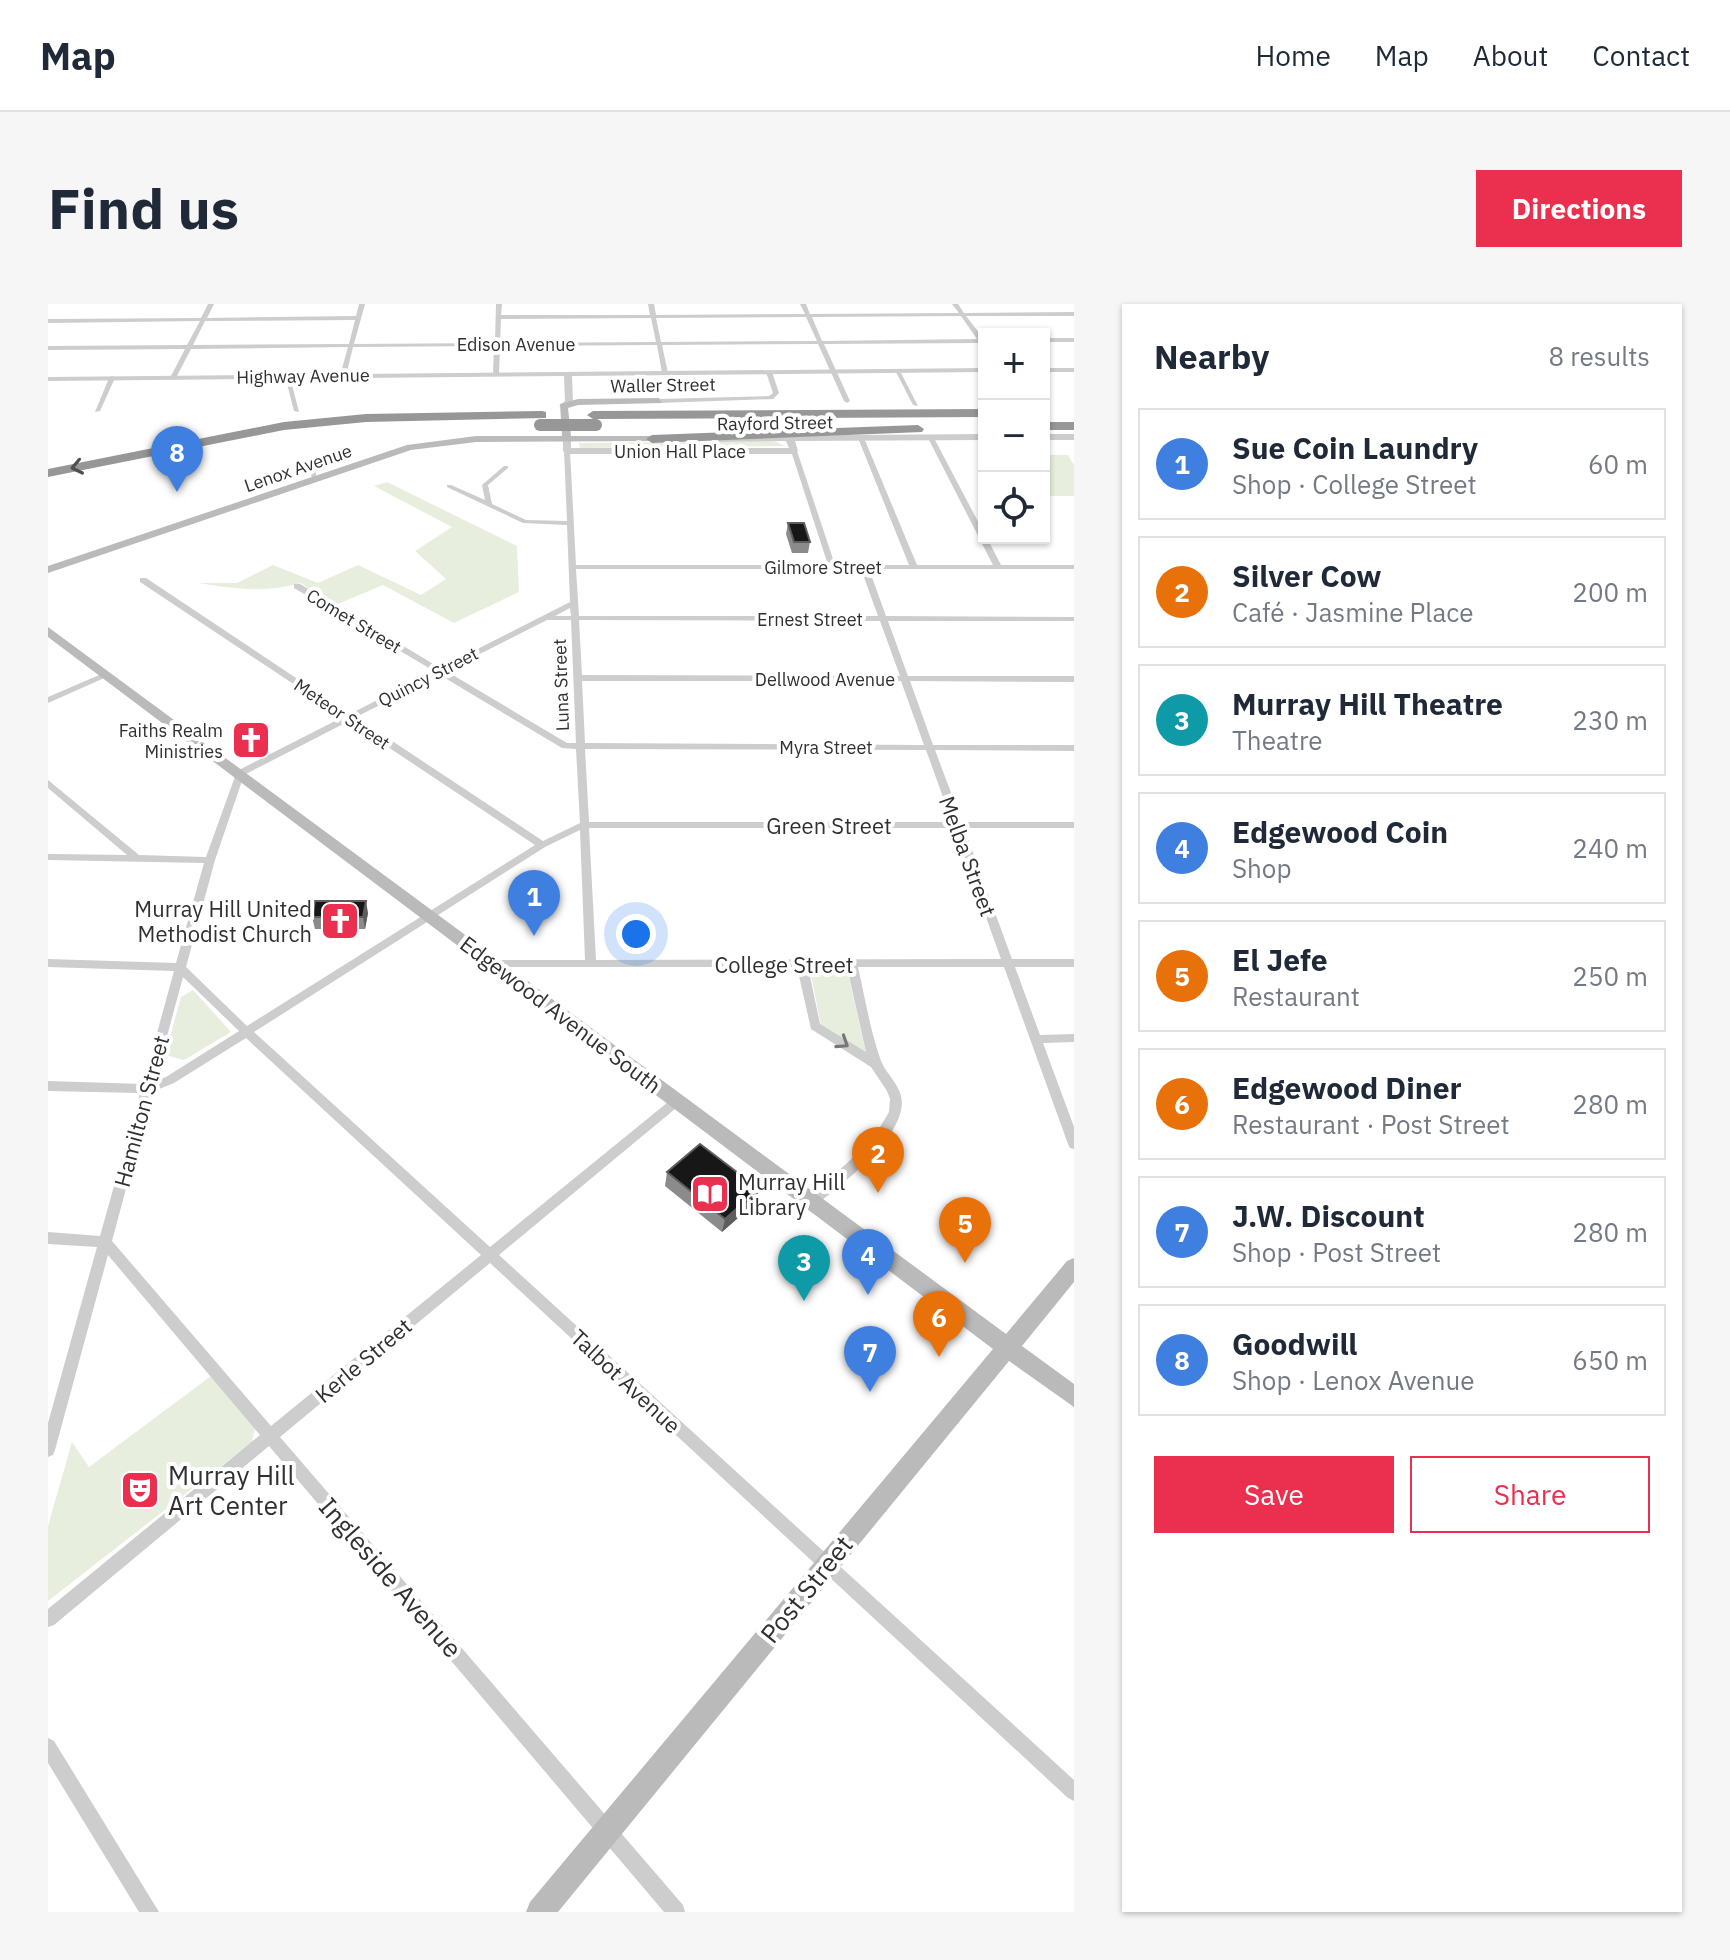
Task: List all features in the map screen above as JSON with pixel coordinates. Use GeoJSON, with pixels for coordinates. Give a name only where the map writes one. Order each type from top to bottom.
{"type":"FeatureCollection","features":[{"type":"Feature","properties":{"kind":"highway"},"geometry":{"type":"LineString","coordinates":[[659,401],[969,413]]}},
{"type":"Feature","properties":{"kind":"highway"},"geometry":{"type":"LineString","coordinates":[[48,473],[284,426],[366,418],[595,420],[978,413]]}},
{"type":"Feature","properties":{"kind":"highway"},"geometry":{"type":"LineString","coordinates":[[1050,413],[1074,413]]}},
{"type":"Feature","properties":{"kind":"highway"},"geometry":{"type":"LineString","coordinates":[[48,486],[223,447],[315,433],[541,420]]}},
{"type":"Feature","properties":{"kind":"highway"},"geometry":{"type":"LineString","coordinates":[[595,420],[978,427]]}},
{"type":"Feature","properties":{"kind":"highway"},"geometry":{"type":"LineString","coordinates":[[1050,426],[1074,426]]}},
{"type":"Feature","properties":{"kind":"highway"},"geometry":{"type":"LineString","coordinates":[[652,439],[953,427]]}},
{"type":"Feature","properties":{"kind":"main road","name":"Waller Street"},"geometry":{"type":"LineString","coordinates":[[563,406],[578,402],[659,401]]}},
{"type":"Feature","properties":{"kind":"main road","name":"Luna Street"},"geometry":{"type":"LineString","coordinates":[[563,406],[567,446]]}},
{"type":"Feature","properties":{"kind":"main road","name":"Rayford Street"},"geometry":{"type":"LineString","coordinates":[[567,446],[652,439]]}},
{"type":"Feature","properties":{"kind":"main road","name":"Lenox Avenue"},"geometry":{"type":"LineString","coordinates":[[48,570],[395,452],[434,443],[567,446]]}},
{"type":"Feature","properties":{"kind":"main road","name":"Edgewood Avenue South"},"geometry":{"type":"LineString","coordinates":[[48,631],[1074,1397]]}},
{"type":"Feature","properties":{"kind":"main road","name":"Post Street"},"geometry":{"type":"LineString","coordinates":[[540,1912],[890,1486],[1009,1348],[1065,1289],[1074,1267]]}},
{"type":"Feature","properties":{"kind":"street"},"geometry":{"type":"LineString","coordinates":[[173,378],[211,304]]}},
{"type":"Feature","properties":{"kind":"street"},"geometry":{"type":"LineString","coordinates":[[343,376],[362,304]]}},
{"type":"Feature","properties":{"kind":"street"},"geometry":{"type":"LineString","coordinates":[[496,374],[499,304]]}},
{"type":"Feature","properties":{"kind":"street"},"geometry":{"type":"LineString","coordinates":[[651,304],[665,373]]}},
{"type":"Feature","properties":{"kind":"street"},"geometry":{"type":"LineString","coordinates":[[803,304],[847,401]]}},
{"type":"Feature","properties":{"kind":"street"},"geometry":{"type":"LineString","coordinates":[[955,304],[978,335]]}},
{"type":"Feature","properties":{"kind":"street"},"geometry":{"type":"LineString","coordinates":[[499,317],[1074,314]]}},
{"type":"Feature","properties":{"kind":"street"},"geometry":{"type":"LineString","coordinates":[[48,321],[358,318]]}},
{"type":"Feature","properties":{"kind":"street"},"geometry":{"type":"LineString","coordinates":[[1050,340],[1074,340]]}},
{"type":"Feature","properties":{"kind":"street","name":"Edison Avenue"},"geometry":{"type":"LineString","coordinates":[[48,348],[978,342]]}},
{"type":"Feature","properties":{"kind":"street"},"geometry":{"type":"LineString","coordinates":[[563,373],[978,370]]}},
{"type":"Feature","properties":{"kind":"street"},"geometry":{"type":"LineString","coordinates":[[1050,370],[1074,370]]}},
{"type":"Feature","properties":{"kind":"street"},"geometry":{"type":"LineString","coordinates":[[897,371],[916,405]]}},
{"type":"Feature","properties":{"kind":"street","name":"Waller Street"},"geometry":{"type":"LineString","coordinates":[[659,401],[764,400],[776,393],[769,372]]}},
{"type":"Feature","properties":{"kind":"street","name":"Highway Avenue"},"geometry":{"type":"LineString","coordinates":[[48,379],[563,373]]}},
{"type":"Feature","properties":{"kind":"street","name":"Luna Street"},"geometry":{"type":"LineString","coordinates":[[563,373],[569,402],[563,406]]}},
{"type":"Feature","properties":{"kind":"street"},"geometry":{"type":"LineString","coordinates":[[287,377],[297,411]]}},
{"type":"Feature","properties":{"kind":"street"},"geometry":{"type":"LineString","coordinates":[[97,411],[112,378]]}},
{"type":"Feature","properties":{"kind":"street","name":"Rayford Street"},"geometry":{"type":"LineString","coordinates":[[652,439],[978,437]]}},
{"type":"Feature","properties":{"kind":"street"},"geometry":{"type":"LineString","coordinates":[[1050,437],[1074,437]]}},
{"type":"Feature","properties":{"kind":"street"},"geometry":{"type":"LineString","coordinates":[[861,438],[914,567]]}},
{"type":"Feature","properties":{"kind":"street"},"geometry":{"type":"LineString","coordinates":[[931,438],[998,567]]}},
{"type":"Feature","properties":{"kind":"street"},"geometry":{"type":"LineString","coordinates":[[790,440],[832,567]]}},
{"type":"Feature","properties":{"kind":"street","name":"Luna Street"},"geometry":{"type":"LineString","coordinates":[[567,446],[591,964]]}},
{"type":"Feature","properties":{"kind":"street","name":"Union Hall Place"},"geometry":{"type":"LineString","coordinates":[[567,446],[794,451]]}},
{"type":"Feature","properties":{"kind":"street"},"geometry":{"type":"LineString","coordinates":[[311,463],[315,479]]}},
{"type":"Feature","properties":{"kind":"street"},"geometry":{"type":"LineString","coordinates":[[506,467],[476,485],[452,488],[525,522],[571,523]]}},
{"type":"Feature","properties":{"kind":"street"},"geometry":{"type":"LineString","coordinates":[[476,485],[489,505]]}},
{"type":"Feature","properties":{"kind":"street"},"geometry":{"type":"LineString","coordinates":[[972,515],[978,515]]}},
{"type":"Feature","properties":{"kind":"street","name":"Gilmore Street"},"geometry":{"type":"LineString","coordinates":[[573,567],[1074,567]]}},
{"type":"Feature","properties":{"kind":"street","name":"Melba Street"},"geometry":{"type":"LineString","coordinates":[[864,567],[1074,1144]]}},
{"type":"Feature","properties":{"kind":"street","name":"Meteor Street"},"geometry":{"type":"LineString","coordinates":[[143,580],[542,845]]}},
{"type":"Feature","properties":{"kind":"street","name":"Comet Street"},"geometry":{"type":"LineString","coordinates":[[297,586],[565,746],[579,747]]}},
{"type":"Feature","properties":{"kind":"street","name":"Quincy Street"},"geometry":{"type":"LineString","coordinates":[[240,773],[574,603]]}},
{"type":"Feature","properties":{"kind":"street","name":"Ernest Street"},"geometry":{"type":"LineString","coordinates":[[546,618],[1074,619]]}},
{"type":"Feature","properties":{"kind":"street"},"geometry":{"type":"LineString","coordinates":[[48,700],[107,675]]}},
{"type":"Feature","properties":{"kind":"street","name":"Dellwood Avenue"},"geometry":{"type":"LineString","coordinates":[[577,678],[1074,679]]}},
{"type":"Feature","properties":{"kind":"street","name":"Myra Street"},"geometry":{"type":"LineString","coordinates":[[579,747],[1074,748]]}},
{"type":"Feature","properties":{"kind":"street","name":"Hamilton Street"},"geometry":{"type":"LineString","coordinates":[[48,1450],[51,1426],[210,860],[240,773]]}},
{"type":"Feature","properties":{"kind":"street"},"geometry":{"type":"LineString","coordinates":[[48,783],[136,858]]}},
{"type":"Feature","properties":{"kind":"street"},"geometry":{"type":"LineString","coordinates":[[48,1086],[148,1089],[170,1080],[542,845],[583,825]]}},
{"type":"Feature","properties":{"kind":"street","name":"Green Street"},"geometry":{"type":"LineString","coordinates":[[583,825],[1074,825]]}},
{"type":"Feature","properties":{"kind":"street"},"geometry":{"type":"LineString","coordinates":[[48,857],[210,860]]}},
{"type":"Feature","properties":{"kind":"street"},"geometry":{"type":"LineString","coordinates":[[48,963],[180,967]]}},
{"type":"Feature","properties":{"kind":"street","name":"College Street"},"geometry":{"type":"LineString","coordinates":[[493,964],[1074,963]]}},
{"type":"Feature","properties":{"kind":"street"},"geometry":{"type":"LineString","coordinates":[[811,1201],[882,1136],[895,1119],[896,1097],[876,1064],[852,964]]}},
{"type":"Feature","properties":{"kind":"street"},"geometry":{"type":"LineString","coordinates":[[802,965],[815,1026],[876,1064]]}},
{"type":"Feature","properties":{"kind":"street","name":"Talbot Avenue"},"geometry":{"type":"LineString","coordinates":[[180,967],[1074,1792]]}},
{"type":"Feature","properties":{"kind":"street"},"geometry":{"type":"LineString","coordinates":[[1036,1039],[1074,1038]]}},
{"type":"Feature","properties":{"kind":"street","name":"Kerle Street"},"geometry":{"type":"LineString","coordinates":[[48,1619],[677,1101]]}},
{"type":"Feature","properties":{"kind":"street"},"geometry":{"type":"LineString","coordinates":[[48,1238],[105,1242]]}},
{"type":"Feature","properties":{"kind":"street","name":"Ingleside Avenue"},"geometry":{"type":"LineString","coordinates":[[105,1242],[676,1912]]}},
{"type":"Feature","properties":{"kind":"street"},"geometry":{"type":"LineString","coordinates":[[48,1747],[150,1912]]}},
{"type":"Feature","properties":{"kind":"green space"},"geometry":{"type":"Polygon","coordinates":[[[774,441],[785,446],[580,448],[579,443],[774,441]]]}},
{"type":"Feature","properties":{"kind":"green space"},"geometry":{"type":"Polygon","coordinates":[[[1050,455],[1068,455],[1074,465],[1074,496],[1050,496],[1050,455]]]}},
{"type":"Feature","properties":{"kind":"green space"},"geometry":{"type":"Polygon","coordinates":[[[387,482],[517,546],[519,592],[454,623],[383,585],[333,606],[301,583],[250,589],[199,583],[237,583],[273,565],[318,583],[358,565],[421,595],[446,579],[415,551],[452,527],[374,486],[387,482]]]}},
{"type":"Feature","properties":{"kind":"green space"},"geometry":{"type":"Polygon","coordinates":[[[810,969],[847,969],[866,1053],[821,1026],[810,969]]]}},
{"type":"Feature","properties":{"kind":"green space"},"geometry":{"type":"Polygon","coordinates":[[[193,990],[231,1032],[184,1060],[165,1055],[181,997],[193,990]]]}},
{"type":"Feature","properties":{"kind":"green space"},"geometry":{"type":"Polygon","coordinates":[[[211,1376],[255,1428],[252,1442],[48,1601],[48,1526],[72,1442],[89,1467],[211,1376]]]}},
{"type":"Feature","properties":{"kind":"building"},"geometry":{"type":"Polygon","coordinates":[[[788,523],[804,523],[810,542],[794,542],[788,523]]]}},
{"type":"Feature","properties":{"kind":"building"},"geometry":{"type":"Polygon","coordinates":[[[315,901],[366,901],[363,917],[312,917],[315,901]]]}},
{"type":"Feature","properties":{"kind":"building","name":"Murray Hill Library"},"geometry":{"type":"Polygon","coordinates":[[[700,1144],[759,1189],[725,1219],[667,1172],[700,1144]]]}},
{"type":"Feature","properties":{"kind":"place","name":"Goodwill"},"geometry":{"type":"Point","coordinates":[177,492]}},
{"type":"Feature","properties":{"kind":"place","name":"Faiths Realm Ministries"},"geometry":{"type":"Point","coordinates":[251,740]}},
{"type":"Feature","properties":{"kind":"place","name":"Murray Hill United Methodist Church"},"geometry":{"type":"Point","coordinates":[340,921]}},
{"type":"Feature","properties":{"kind":"place","name":"Sue Coin Laundry"},"geometry":{"type":"Point","coordinates":[534,936]}},
{"type":"Feature","properties":{"kind":"place","name":"Silver Cow"},"geometry":{"type":"Point","coordinates":[878,1193]}},
{"type":"Feature","properties":{"kind":"place","name":"Murray Hill Library"},"geometry":{"type":"Point","coordinates":[710,1194]}},
{"type":"Feature","properties":{"kind":"place","name":"El Jefe"},"geometry":{"type":"Point","coordinates":[965,1263]}},
{"type":"Feature","properties":{"kind":"place","name":"Edgewood Coin"},"geometry":{"type":"Point","coordinates":[868,1295]}},
{"type":"Feature","properties":{"kind":"place","name":"Murray Hill Theatre"},"geometry":{"type":"Point","coordinates":[804,1301]}},
{"type":"Feature","properties":{"kind":"place","name":"Edgewood Diner"},"geometry":{"type":"Point","coordinates":[939,1357]}},
{"type":"Feature","properties":{"kind":"place","name":"J.W. Discount"},"geometry":{"type":"Point","coordinates":[870,1392]}},
{"type":"Feature","properties":{"kind":"place","name":"Murray Hill Art Center"},"geometry":{"type":"Point","coordinates":[140,1490]}}]}
